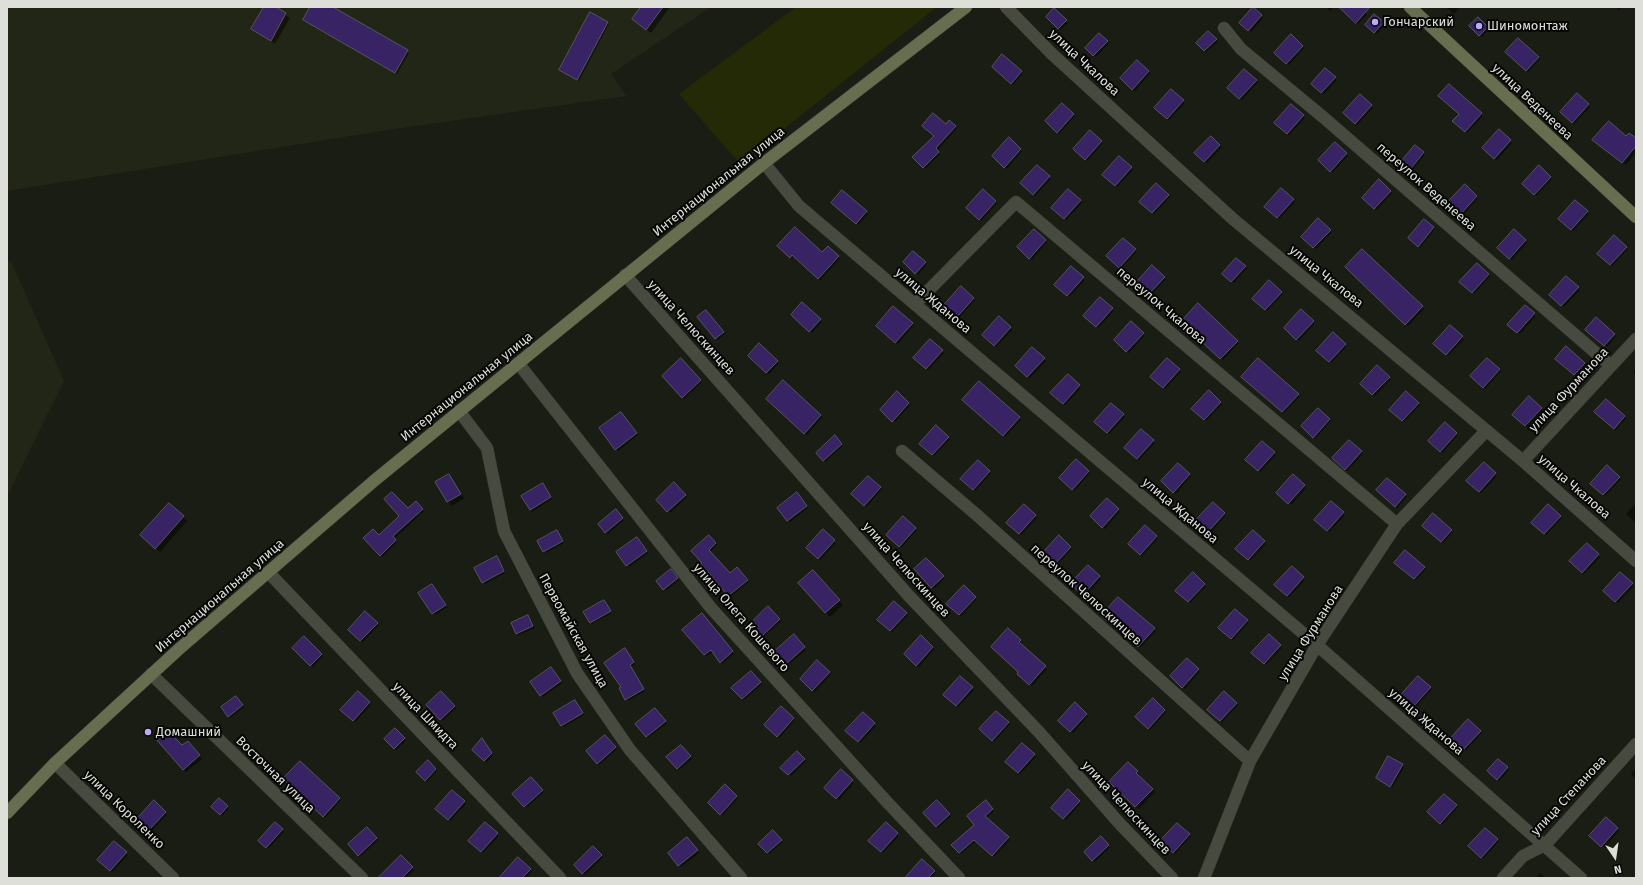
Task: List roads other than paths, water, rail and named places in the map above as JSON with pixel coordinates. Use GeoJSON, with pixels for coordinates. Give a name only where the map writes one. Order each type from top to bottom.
{"type":"FeatureCollection","features":[{"type":"Feature","properties":{"kind":"street","name":"Интернациональная улица"},"geometry":{"type":"LineString","coordinates":[[7,813],[55,763],[151,674],[376,480],[764,163],[966,7]]}},
{"type":"Feature","properties":{"kind":"street","name":"улица Чкалова"},"geometry":{"type":"LineString","coordinates":[[1006,7],[1052,54],[1233,219],[1360,323],[1523,461],[1636,560]]}},
{"type":"Feature","properties":{"kind":"street","name":"улица Веденеева"},"geometry":{"type":"LineString","coordinates":[[1410,7],[1636,217]]}},
{"type":"Feature","properties":{"kind":"street","name":"переулок Веденеева"},"geometry":{"type":"LineString","coordinates":[[1224,28],[1241,49],[1323,117],[1610,365]]}},
{"type":"Feature","properties":{"kind":"street","name":"улица Жданова"},"geometry":{"type":"LineString","coordinates":[[764,163],[798,206],[1317,645],[1581,878]]}},
{"type":"Feature","properties":{"kind":"street","name":"переулок Чкалова"},"geometry":{"type":"LineString","coordinates":[[915,304],[1016,202],[1397,524]]}},
{"type":"Feature","properties":{"kind":"street","name":"улица Челюскинцев"},"geometry":{"type":"LineString","coordinates":[[625,276],[909,596],[1033,727],[1120,824],[1172,878]]}},
{"type":"Feature","properties":{"kind":"street","name":"улица Фурманова"},"geometry":{"type":"LineString","coordinates":[[1523,461],[1610,365],[1636,339]]}},
{"type":"Feature","properties":{"kind":"street","name":"улица Олега Кошевого"},"geometry":{"type":"LineString","coordinates":[[518,363],[711,608],[881,796],[959,878]]}},
{"type":"Feature","properties":{"kind":"street","name":"Первомайская улица"},"geometry":{"type":"LineString","coordinates":[[459,411],[487,448],[504,531],[578,673],[630,750],[741,878]]}},
{"type":"Feature","properties":{"kind":"street","name":"улица Фурманова"},"geometry":{"type":"LineString","coordinates":[[1204,878],[1250,761],[1317,645],[1397,524],[1486,431]]}},
{"type":"Feature","properties":{"kind":"street","name":"переулок Челюскинцев"},"geometry":{"type":"LineString","coordinates":[[902,451],[978,516],[1250,761]]}},
{"type":"Feature","properties":{"kind":"street","name":"улица Шмидта"},"geometry":{"type":"LineString","coordinates":[[269,573],[560,878]]}},
{"type":"Feature","properties":{"kind":"street","name":"Восточная улица"},"geometry":{"type":"LineString","coordinates":[[151,674],[362,878]]}},
{"type":"Feature","properties":{"kind":"street","name":"улица Степанова"},"geometry":{"type":"LineString","coordinates":[[1503,878],[1523,856],[1545,845],[1636,744]]}},
{"type":"Feature","properties":{"kind":"street","name":"улица Короленко"},"geometry":{"type":"LineString","coordinates":[[55,763],[173,878]]}},
{"type":"Feature","properties":{"kind":"place","name":"Гончарский"},"geometry":{"type":"Point","coordinates":[1375,22]}},
{"type":"Feature","properties":{"kind":"place","name":"Шиномонтаж"},"geometry":{"type":"Point","coordinates":[1479,26]}},
{"type":"Feature","properties":{"kind":"place","name":"Домашний"},"geometry":{"type":"Point","coordinates":[148,732]}}]}
